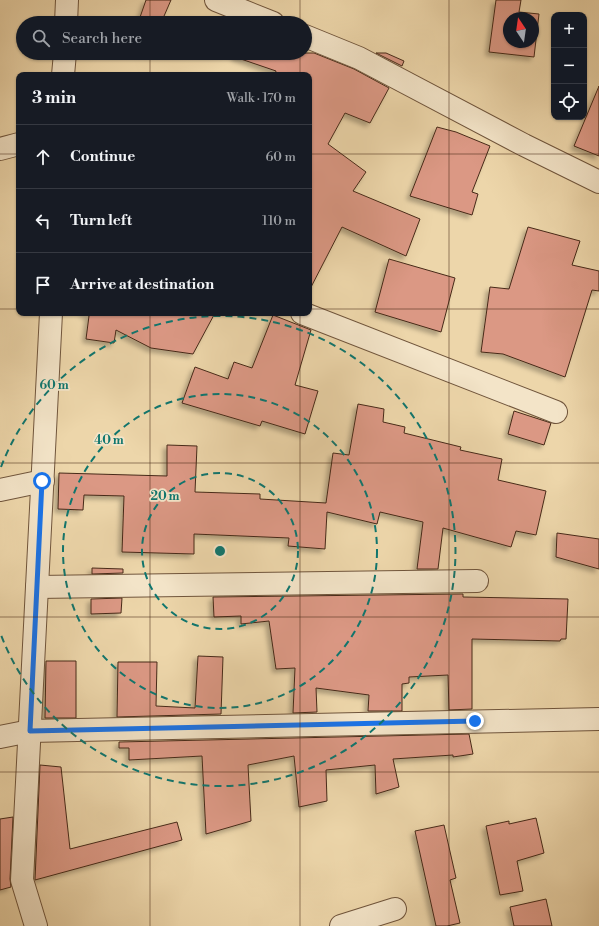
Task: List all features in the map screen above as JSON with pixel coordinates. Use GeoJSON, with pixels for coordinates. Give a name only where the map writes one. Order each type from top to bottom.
{"type":"FeatureCollection","features":[{"type":"Feature","properties":{"kind":"street"},"geometry":{"type":"LineString","coordinates":[[66,16],[67,0]]}},
{"type":"Feature","properties":{"kind":"street"},"geometry":{"type":"LineString","coordinates":[[216,0],[256,16]]}},
{"type":"Feature","properties":{"kind":"street"},"geometry":{"type":"LineString","coordinates":[[312,39],[358,58],[524,145],[599,182]]}},
{"type":"Feature","properties":{"kind":"street"},"geometry":{"type":"LineString","coordinates":[[63,72],[64,60]]}},
{"type":"Feature","properties":{"kind":"street"},"geometry":{"type":"LineString","coordinates":[[0,149],[16,145]]}},
{"type":"Feature","properties":{"kind":"street"},"geometry":{"type":"LineString","coordinates":[[36,926],[22,880],[51,316]]}},
{"type":"Feature","properties":{"kind":"street"},"geometry":{"type":"LineString","coordinates":[[310,316],[556,412]]}},
{"type":"Feature","properties":{"kind":"street"},"geometry":{"type":"LineString","coordinates":[[0,490],[42,481]]}},
{"type":"Feature","properties":{"kind":"street"},"geometry":{"type":"LineString","coordinates":[[37,586],[477,581]]}},
{"type":"Feature","properties":{"kind":"street"},"geometry":{"type":"LineString","coordinates":[[0,737],[30,731],[599,718]]}},
{"type":"Feature","properties":{"kind":"street"},"geometry":{"type":"LineString","coordinates":[[341,926],[395,909]]}},
{"type":"Feature","properties":{"kind":"building"},"geometry":{"type":"Polygon","coordinates":[[[146,0],[171,0],[164,16],[140,16],[146,0]]]}},
{"type":"Feature","properties":{"kind":"building"},"geometry":{"type":"Polygon","coordinates":[[[496,0],[521,0],[519,12],[503,12],[503,48],[535,48],[534,57],[489,52],[496,0]]]}},
{"type":"Feature","properties":{"kind":"building"},"geometry":{"type":"Polygon","coordinates":[[[312,53],[314,53],[354,69],[389,88],[370,123],[345,113],[328,144],[366,172],[353,191],[420,219],[406,256],[342,227],[312,285],[312,72],[276,71],[244,60],[312,60],[312,53]]]}},
{"type":"Feature","properties":{"kind":"building"},"geometry":{"type":"Polygon","coordinates":[[[376,53],[386,53],[404,61],[402,66],[376,53]]]}},
{"type":"Feature","properties":{"kind":"building"},"geometry":{"type":"Polygon","coordinates":[[[599,86],[599,156],[574,146],[585,120],[587,120],[587,115],[599,86]]]}},
{"type":"Feature","properties":{"kind":"building"},"geometry":{"type":"Polygon","coordinates":[[[437,127],[456,132],[490,146],[472,192],[478,194],[472,215],[410,196],[437,127]]]}},
{"type":"Feature","properties":{"kind":"building"},"geometry":{"type":"Polygon","coordinates":[[[528,227],[580,241],[572,265],[599,271],[599,291],[592,290],[565,377],[503,354],[481,352],[490,287],[509,289],[528,227]]]}},
{"type":"Feature","properties":{"kind":"building"},"geometry":{"type":"Polygon","coordinates":[[[389,259],[455,278],[441,332],[375,312],[389,259]]]}},
{"type":"Feature","properties":{"kind":"building"},"geometry":{"type":"Polygon","coordinates":[[[89,316],[213,316],[193,354],[151,348],[116,330],[114,343],[86,339],[89,316]]]}},
{"type":"Feature","properties":{"kind":"building"},"geometry":{"type":"Polygon","coordinates":[[[273,316],[311,330],[295,385],[318,391],[305,434],[262,421],[260,426],[182,403],[195,367],[228,379],[234,362],[252,368],[273,316]]]}},
{"type":"Feature","properties":{"kind":"building"},"geometry":{"type":"Polygon","coordinates":[[[358,404],[384,409],[383,422],[405,427],[404,433],[461,447],[460,450],[502,459],[498,480],[546,491],[536,535],[516,531],[511,547],[443,528],[438,569],[417,569],[423,522],[380,512],[377,524],[327,512],[325,549],[288,546],[289,538],[194,534],[194,554],[122,552],[124,496],[84,495],[83,510],[58,509],[59,473],[167,476],[167,445],[197,446],[195,492],[260,494],[260,499],[326,503],[333,453],[349,455],[358,404]]]}},
{"type":"Feature","properties":{"kind":"building"},"geometry":{"type":"Polygon","coordinates":[[[514,411],[551,423],[544,445],[508,434],[514,411]]]}},
{"type":"Feature","properties":{"kind":"building"},"geometry":{"type":"Polygon","coordinates":[[[557,533],[599,539],[599,569],[556,557],[557,533]]]}},
{"type":"Feature","properties":{"kind":"building"},"geometry":{"type":"Polygon","coordinates":[[[92,568],[123,569],[123,573],[92,574],[92,568]]]}},
{"type":"Feature","properties":{"kind":"building"},"geometry":{"type":"Polygon","coordinates":[[[463,594],[463,597],[568,599],[566,639],[561,639],[560,641],[472,639],[472,709],[449,710],[448,675],[409,677],[409,683],[402,684],[402,711],[368,711],[369,695],[316,688],[317,712],[293,713],[295,668],[276,669],[269,621],[241,624],[241,616],[214,617],[213,597],[463,594]]]}},
{"type":"Feature","properties":{"kind":"building"},"geometry":{"type":"Polygon","coordinates":[[[122,598],[121,613],[91,614],[91,599],[122,598]]]}},
{"type":"Feature","properties":{"kind":"building"},"geometry":{"type":"Polygon","coordinates":[[[198,656],[223,657],[221,714],[117,717],[118,662],[157,662],[156,706],[195,708],[198,656]]]}},
{"type":"Feature","properties":{"kind":"building"},"geometry":{"type":"Polygon","coordinates":[[[46,661],[76,661],[76,718],[45,718],[46,661]]]}},
{"type":"Feature","properties":{"kind":"building"},"geometry":{"type":"Polygon","coordinates":[[[469,734],[473,754],[453,757],[453,755],[393,759],[399,787],[376,794],[375,765],[326,770],[327,801],[299,807],[294,756],[248,765],[251,821],[206,834],[202,756],[129,760],[129,748],[119,748],[119,742],[469,734]]]}},
{"type":"Feature","properties":{"kind":"building"},"geometry":{"type":"Polygon","coordinates":[[[40,765],[61,767],[70,849],[177,822],[182,840],[35,880],[40,765]]]}},
{"type":"Feature","properties":{"kind":"building"},"geometry":{"type":"Polygon","coordinates":[[[13,817],[10,879],[11,887],[0,890],[0,819],[13,817]]]}},
{"type":"Feature","properties":{"kind":"building"},"geometry":{"type":"Polygon","coordinates":[[[536,818],[544,853],[517,861],[523,891],[500,895],[486,826],[509,821],[509,824],[536,818]]]}},
{"type":"Feature","properties":{"kind":"building"},"geometry":{"type":"Polygon","coordinates":[[[444,825],[456,878],[450,880],[460,923],[447,926],[436,926],[415,831],[444,825]]]}},
{"type":"Feature","properties":{"kind":"building"},"geometry":{"type":"Polygon","coordinates":[[[546,899],[552,926],[514,926],[510,907],[546,899]]]}},
{"type":"Feature","properties":{"kind":"route"},"geometry":{"type":"LineString","coordinates":[[42,481],[30,731],[475,721]]}}]}
